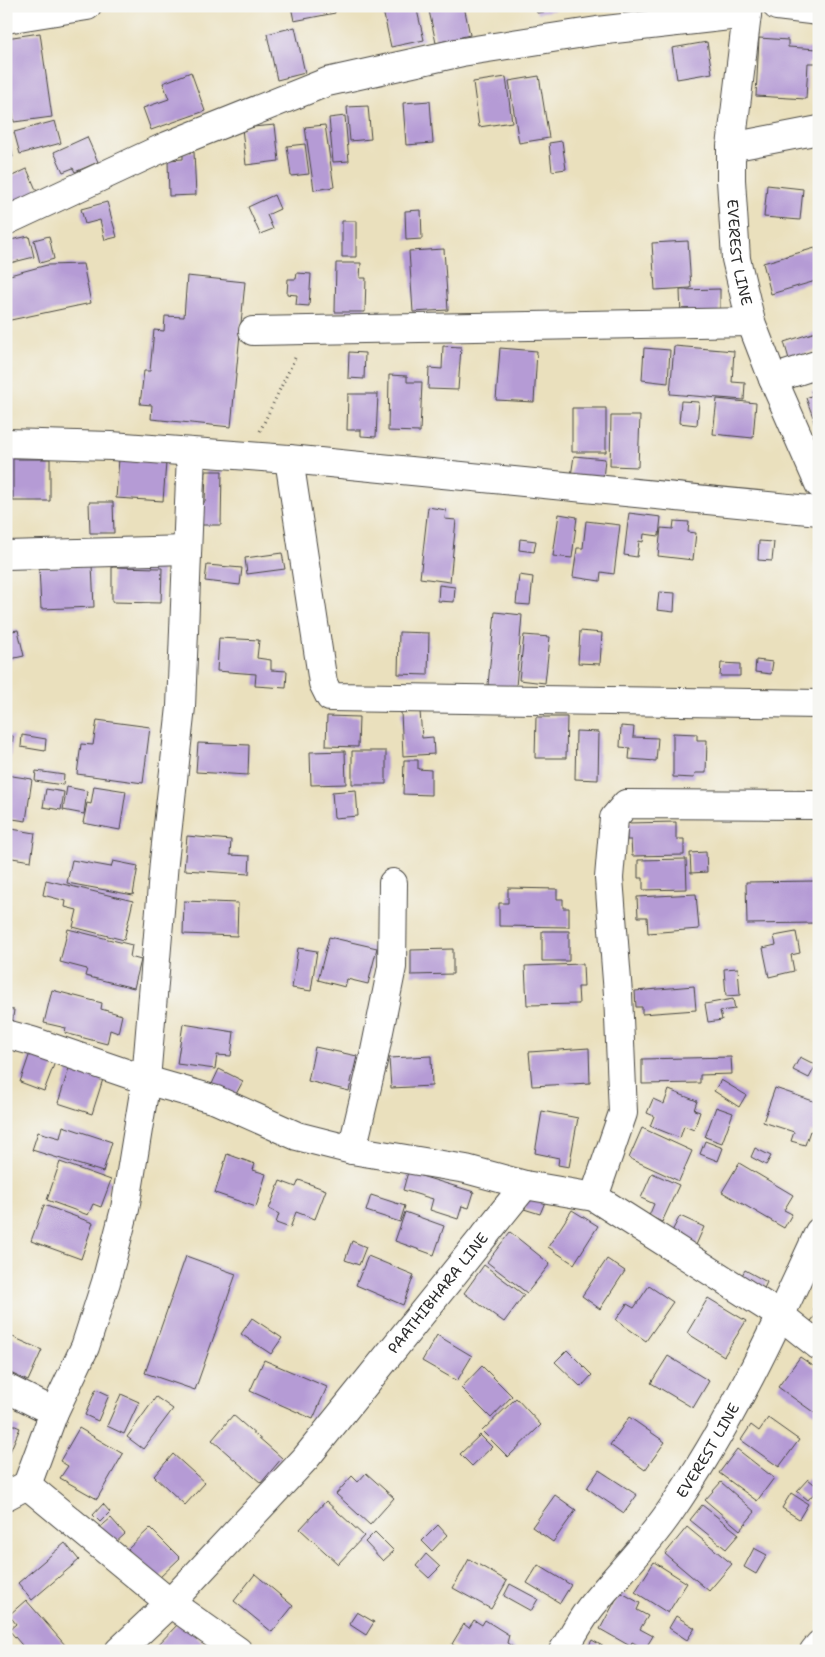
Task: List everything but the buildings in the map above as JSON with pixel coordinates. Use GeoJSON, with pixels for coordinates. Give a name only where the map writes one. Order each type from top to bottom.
{"type":"FeatureCollection","features":[{"type":"Feature","properties":{"kind":"street"},"geometry":{"type":"LineString","coordinates":[[6,19],[87,6]]}},
{"type":"Feature","properties":{"kind":"street"},"geometry":{"type":"LineString","coordinates":[[776,6],[819,12]]}},
{"type":"Feature","properties":{"kind":"street"},"geometry":{"type":"LineString","coordinates":[[6,221],[167,146],[327,82],[462,52],[748,10]]}},
{"type":"Feature","properties":{"kind":"street","name":"EVEREST LINE"},"geometry":{"type":"LineString","coordinates":[[748,10],[731,147],[736,258],[751,322],[773,379],[819,484]]}},
{"type":"Feature","properties":{"kind":"street"},"geometry":{"type":"LineString","coordinates":[[731,147],[819,130]]}},
{"type":"Feature","properties":{"kind":"street"},"geometry":{"type":"LineString","coordinates":[[253,331],[508,328],[751,322]]}},
{"type":"Feature","properties":{"kind":"street"},"geometry":{"type":"LineString","coordinates":[[773,379],[819,364]]}},
{"type":"Feature","properties":{"kind":"street"},"geometry":{"type":"LineString","coordinates":[[6,443],[111,446],[289,459],[819,511]]}},
{"type":"Feature","properties":{"kind":"street"},"geometry":{"type":"LineString","coordinates":[[190,453],[181,707],[163,871],[146,1080],[125,1209],[106,1282],[85,1346],[17,1490],[238,1651]]}},
{"type":"Feature","properties":{"kind":"street"},"geometry":{"type":"LineString","coordinates":[[289,459],[323,683],[330,697],[819,704]]}},
{"type":"Feature","properties":{"kind":"street"},"geometry":{"type":"LineString","coordinates":[[6,555],[187,550]]}},
{"type":"Feature","properties":{"kind":"street"},"geometry":{"type":"LineString","coordinates":[[594,1197],[623,1114],[618,994],[609,878],[614,818],[626,804],[819,805]]}},
{"type":"Feature","properties":{"kind":"street"},"geometry":{"type":"LineString","coordinates":[[352,1150],[373,1061],[392,967],[393,883]]}},
{"type":"Feature","properties":{"kind":"street"},"geometry":{"type":"LineString","coordinates":[[6,1034],[146,1080],[216,1100],[297,1136],[352,1150],[466,1169],[524,1185],[594,1197],[781,1316],[819,1346]]}},
{"type":"Feature","properties":{"kind":"street","name":"PAATHIBHARA LINE"},"geometry":{"type":"LineString","coordinates":[[119,1651],[170,1603],[305,1458],[524,1185]]}},
{"type":"Feature","properties":{"kind":"street","name":"EVEREST LINE"},"geometry":{"type":"LineString","coordinates":[[563,1651],[593,1604],[629,1564],[669,1514],[728,1421],[781,1316],[819,1232]]}},
{"type":"Feature","properties":{"kind":"street"},"geometry":{"type":"LineString","coordinates":[[6,1388],[54,1412]]}},
{"type":"Feature","properties":{"kind":"street"},"geometry":{"type":"LineString","coordinates":[[814,1651],[819,1645]]}},
{"type":"Feature","properties":{"kind":"path"},"geometry":{"type":"LineString","coordinates":[[250,457],[264,420],[294,359],[314,329]]}}]}
